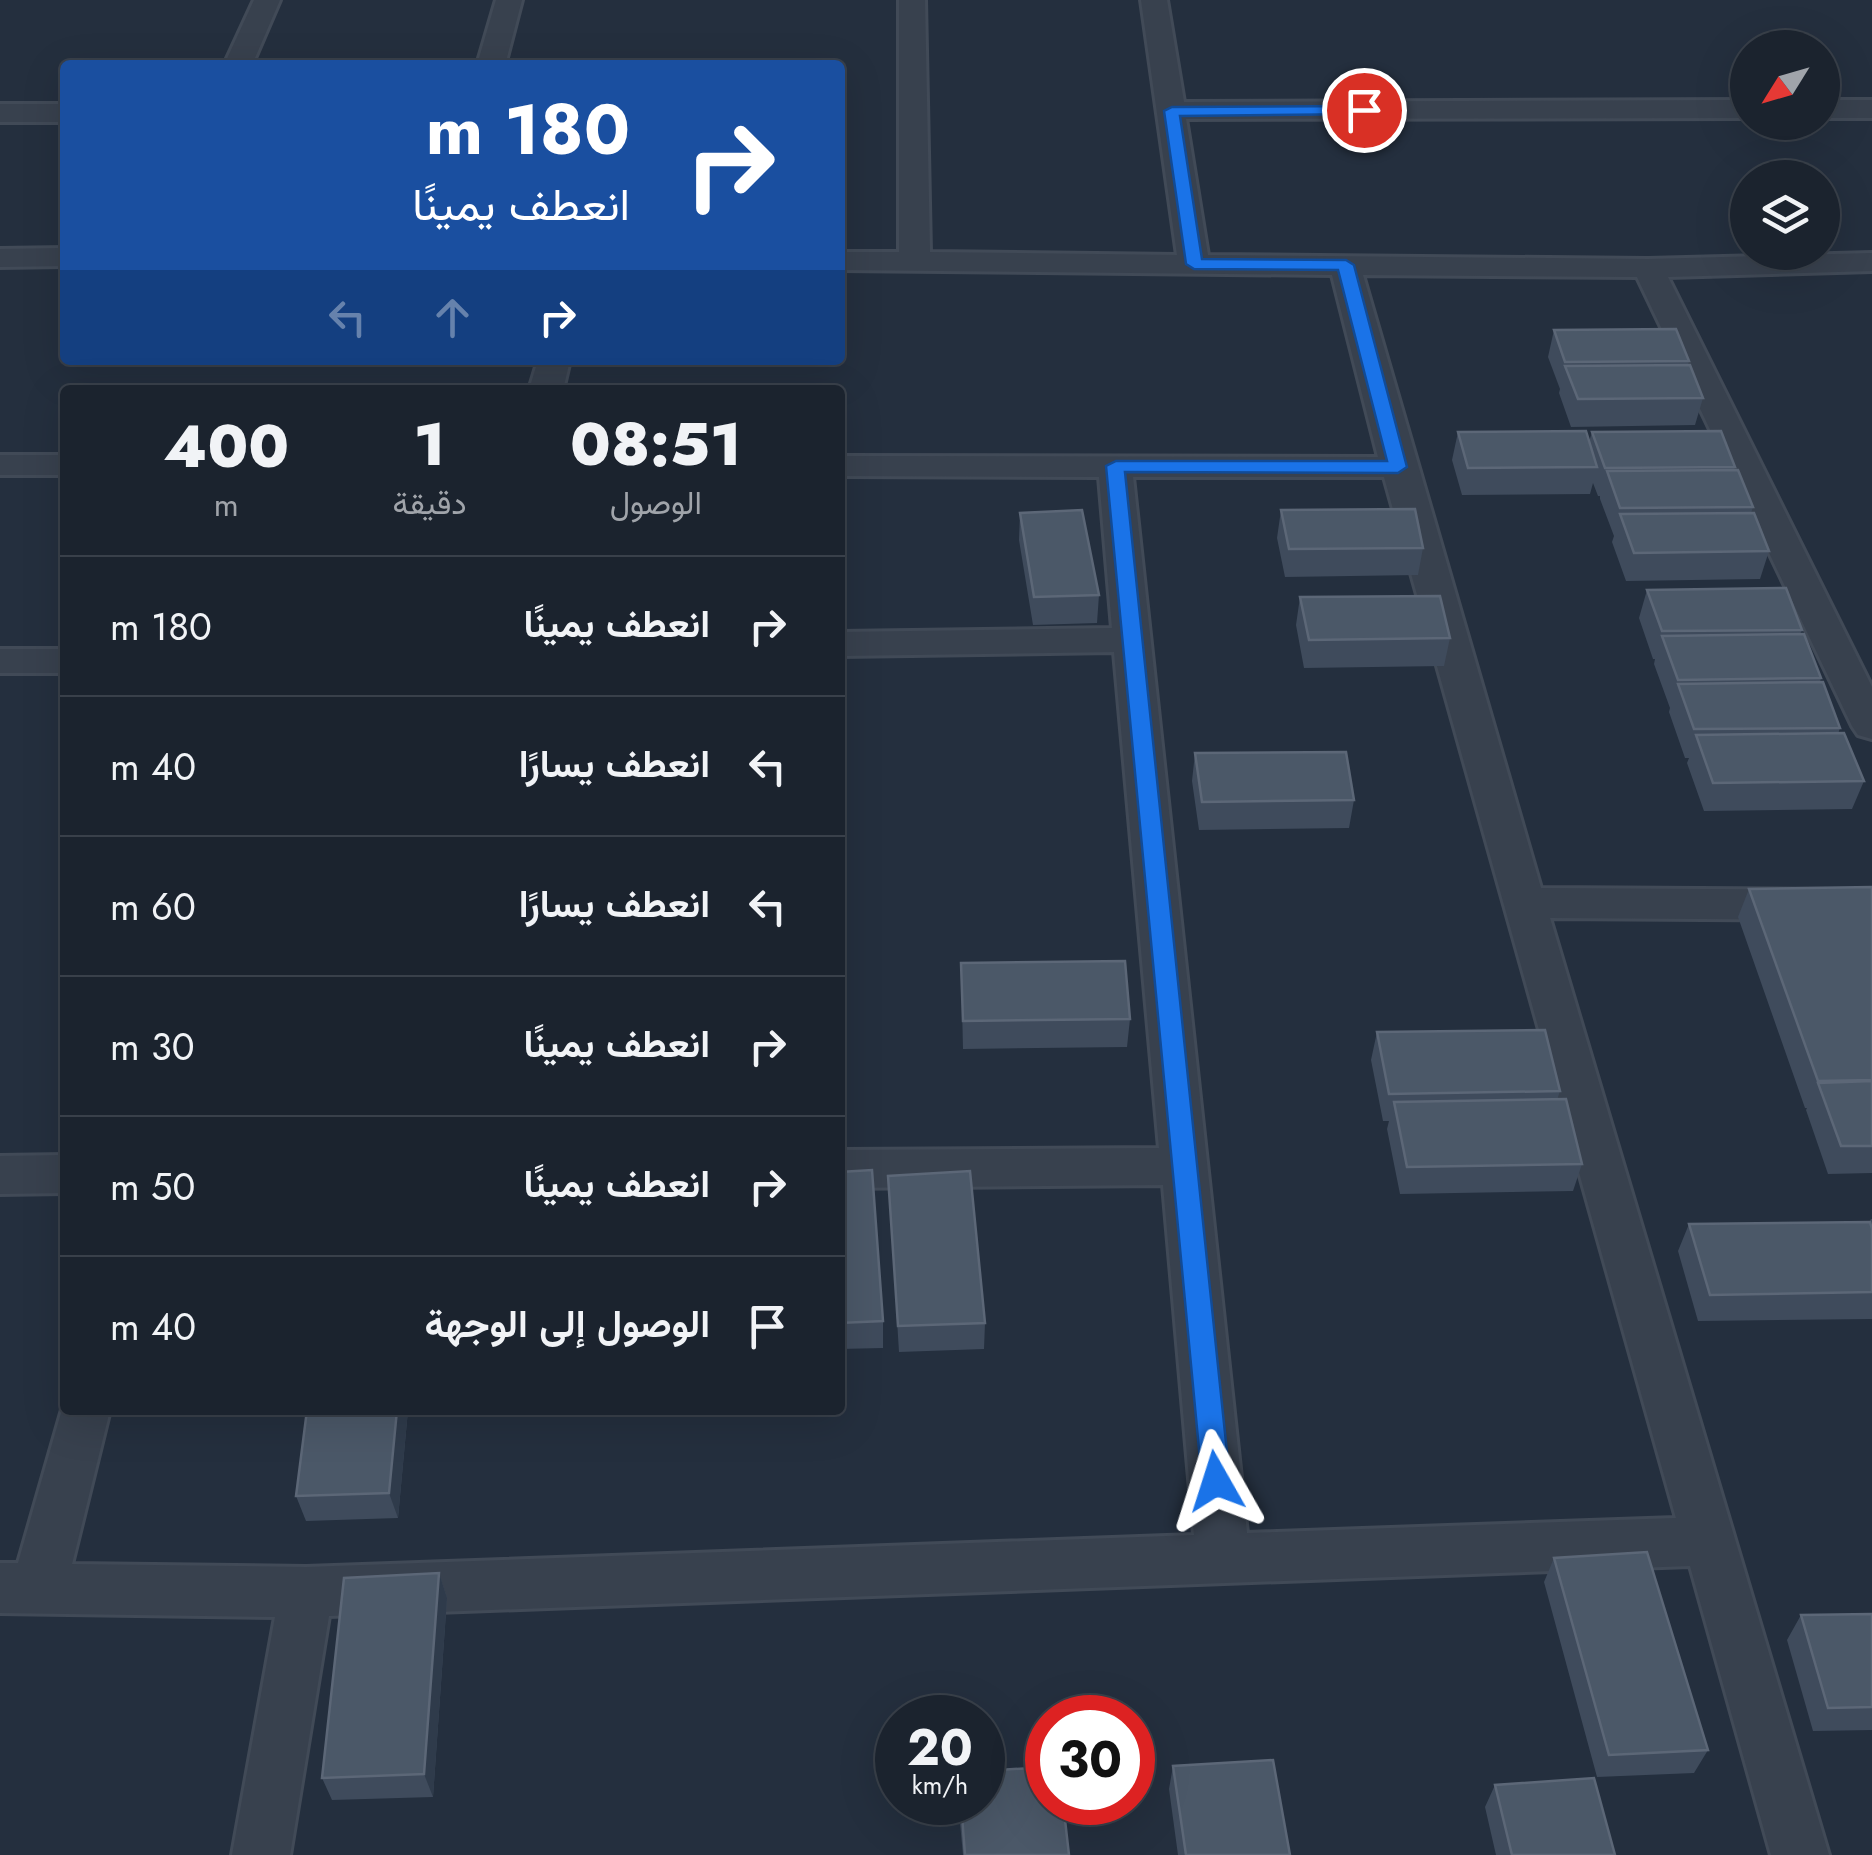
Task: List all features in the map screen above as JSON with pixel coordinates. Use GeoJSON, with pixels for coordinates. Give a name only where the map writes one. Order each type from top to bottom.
{"type":"FeatureCollection","features":[{"type":"Feature","properties":{"kind":"street"},"geometry":{"type":"LineString","coordinates":[[240,60],[267,0]]}},
{"type":"Feature","properties":{"kind":"street"},"geometry":{"type":"LineString","coordinates":[[492,60],[509,0]]}},
{"type":"Feature","properties":{"kind":"street"},"geometry":{"type":"LineString","coordinates":[[912,0],[914,262]]}},
{"type":"Feature","properties":{"kind":"street"},"geometry":{"type":"LineString","coordinates":[[1154,0],[1194,264]]}},
{"type":"Feature","properties":{"kind":"street"},"geometry":{"type":"LineString","coordinates":[[1840,109],[1872,108]]}},
{"type":"Feature","properties":{"kind":"street"},"geometry":{"type":"LineString","coordinates":[[1172,111],[1730,109]]}},
{"type":"Feature","properties":{"kind":"street"},"geometry":{"type":"LineString","coordinates":[[0,113],[60,113]]}},
{"type":"Feature","properties":{"kind":"street"},"geometry":{"type":"LineString","coordinates":[[0,258],[60,257]]}},
{"type":"Feature","properties":{"kind":"street"},"geometry":{"type":"LineString","coordinates":[[845,261],[1648,268],[1872,262]]}},
{"type":"Feature","properties":{"kind":"street"},"geometry":{"type":"LineString","coordinates":[[1346,265],[1398,467],[1800,1855]]}},
{"type":"Feature","properties":{"kind":"street"},"geometry":{"type":"LineString","coordinates":[[1648,268],[1872,726]]}},
{"type":"Feature","properties":{"kind":"street"},"geometry":{"type":"LineString","coordinates":[[0,465],[60,465]]}},
{"type":"Feature","properties":{"kind":"street"},"geometry":{"type":"LineString","coordinates":[[845,466],[1398,467]]}},
{"type":"Feature","properties":{"kind":"street"},"geometry":{"type":"LineString","coordinates":[[1116,466],[1223,1559]]}},
{"type":"Feature","properties":{"kind":"street"},"geometry":{"type":"LineString","coordinates":[[845,644],[1132,640]]}},
{"type":"Feature","properties":{"kind":"street"},"geometry":{"type":"LineString","coordinates":[[0,661],[60,661]]}},
{"type":"Feature","properties":{"kind":"street"},"geometry":{"type":"LineString","coordinates":[[1524,902],[1872,906]]}},
{"type":"Feature","properties":{"kind":"street"},"geometry":{"type":"LineString","coordinates":[[845,1169],[1185,1166]]}},
{"type":"Feature","properties":{"kind":"street"},"geometry":{"type":"LineString","coordinates":[[0,1174],[60,1174]]}},
{"type":"Feature","properties":{"kind":"street"},"geometry":{"type":"LineString","coordinates":[[83,1415],[20,1588],[306,1592],[1709,1542]]}},
{"type":"Feature","properties":{"kind":"street"},"geometry":{"type":"LineString","coordinates":[[261,1855],[306,1592]]}},
{"type":"Feature","properties":{"kind":"building"},"geometry":{"type":"Polygon","coordinates":[[[1676,329],[1689,361],[1565,362],[1554,330],[1676,329]]]}},
{"type":"Feature","properties":{"kind":"building"},"geometry":{"type":"Polygon","coordinates":[[[1690,365],[1703,398],[1578,399],[1565,366],[1690,365]]]}},
{"type":"Feature","properties":{"kind":"building"},"geometry":{"type":"Polygon","coordinates":[[[1586,431],[1597,467],[1468,468],[1458,432],[1586,431]]]}},
{"type":"Feature","properties":{"kind":"building"},"geometry":{"type":"Polygon","coordinates":[[[1721,431],[1735,467],[1605,468],[1592,432],[1721,431]]]}},
{"type":"Feature","properties":{"kind":"building"},"geometry":{"type":"Polygon","coordinates":[[[1738,470],[1753,507],[1620,508],[1607,471],[1738,470]]]}},
{"type":"Feature","properties":{"kind":"building"},"geometry":{"type":"Polygon","coordinates":[[[1415,509],[1423,548],[1289,549],[1281,510],[1415,509]]]}},
{"type":"Feature","properties":{"kind":"building"},"geometry":{"type":"Polygon","coordinates":[[[1082,510],[1099,595],[1034,597],[1020,513],[1082,510]]]}},
{"type":"Feature","properties":{"kind":"building"},"geometry":{"type":"Polygon","coordinates":[[[1754,513],[1769,551],[1634,553],[1620,514],[1754,513]]]}},
{"type":"Feature","properties":{"kind":"building"},"geometry":{"type":"Polygon","coordinates":[[[1786,588],[1802,630],[1662,631],[1647,590],[1786,588]]]}},
{"type":"Feature","properties":{"kind":"building"},"geometry":{"type":"Polygon","coordinates":[[[1440,596],[1450,638],[1309,640],[1300,597],[1440,596]]]}},
{"type":"Feature","properties":{"kind":"building"},"geometry":{"type":"Polygon","coordinates":[[[1804,634],[1821,678],[1678,680],[1662,636],[1804,634]]]}},
{"type":"Feature","properties":{"kind":"building"},"geometry":{"type":"Polygon","coordinates":[[[1823,682],[1840,728],[1694,729],[1678,684],[1823,682]]]}},
{"type":"Feature","properties":{"kind":"building"},"geometry":{"type":"Polygon","coordinates":[[[1844,733],[1864,781],[1713,783],[1696,735],[1844,733]]]}},
{"type":"Feature","properties":{"kind":"building"},"geometry":{"type":"Polygon","coordinates":[[[1346,752],[1354,800],[1202,802],[1195,753],[1346,752]]]}},
{"type":"Feature","properties":{"kind":"building"},"geometry":{"type":"Polygon","coordinates":[[[1872,887],[1872,1080],[1818,1081],[1749,889],[1872,887]]]}},
{"type":"Feature","properties":{"kind":"building"},"geometry":{"type":"Polygon","coordinates":[[[1125,961],[1130,1019],[963,1021],[961,963],[1125,961]]]}},
{"type":"Feature","properties":{"kind":"building"},"geometry":{"type":"Polygon","coordinates":[[[1545,1030],[1560,1091],[1389,1094],[1377,1032],[1545,1030]]]}},
{"type":"Feature","properties":{"kind":"building"},"geometry":{"type":"Polygon","coordinates":[[[1872,1081],[1872,1146],[1841,1146],[1818,1083],[1872,1081]]]}},
{"type":"Feature","properties":{"kind":"building"},"geometry":{"type":"Polygon","coordinates":[[[1566,1099],[1582,1164],[1407,1167],[1394,1102],[1566,1099]]]}},
{"type":"Feature","properties":{"kind":"building"},"geometry":{"type":"Polygon","coordinates":[[[872,1170],[883,1321],[845,1323],[845,1172],[872,1170]]]}},
{"type":"Feature","properties":{"kind":"building"},"geometry":{"type":"Polygon","coordinates":[[[970,1171],[985,1323],[898,1326],[888,1176],[970,1171]]]}},
{"type":"Feature","properties":{"kind":"building"},"geometry":{"type":"Polygon","coordinates":[[[1870,1222],[1872,1292],[1710,1295],[1689,1224],[1870,1222]]]}},
{"type":"Feature","properties":{"kind":"building"},"geometry":{"type":"Polygon","coordinates":[[[306,1415],[397,1415],[389,1493],[296,1496],[306,1415]]]}},
{"type":"Feature","properties":{"kind":"building"},"geometry":{"type":"Polygon","coordinates":[[[1647,1552],[1708,1750],[1609,1755],[1554,1558],[1647,1552]]]}},
{"type":"Feature","properties":{"kind":"building"},"geometry":{"type":"Polygon","coordinates":[[[439,1573],[424,1774],[322,1778],[344,1578],[439,1573]]]}},
{"type":"Feature","properties":{"kind":"building"},"geometry":{"type":"Polygon","coordinates":[[[1872,1614],[1872,1707],[1828,1708],[1801,1615],[1872,1614]]]}},
{"type":"Feature","properties":{"kind":"building"},"geometry":{"type":"Polygon","coordinates":[[[1273,1760],[1290,1855],[1186,1855],[1173,1766],[1273,1760]]]}},
{"type":"Feature","properties":{"kind":"building"},"geometry":{"type":"Polygon","coordinates":[[[1025,1768],[1025,1825],[1066,1825],[1069,1855],[965,1855],[963,1825],[1005,1825],[1005,1770],[1025,1768]]]}},
{"type":"Feature","properties":{"kind":"building"},"geometry":{"type":"Polygon","coordinates":[[[1594,1778],[1615,1855],[1512,1855],[1495,1785],[1594,1778]]]}},
{"type":"Feature","properties":{"kind":"route"},"geometry":{"type":"LineString","coordinates":[[1216,1481],[1116,466],[1398,467],[1346,265],[1194,264],[1172,111],[1364,110]]}}]}
